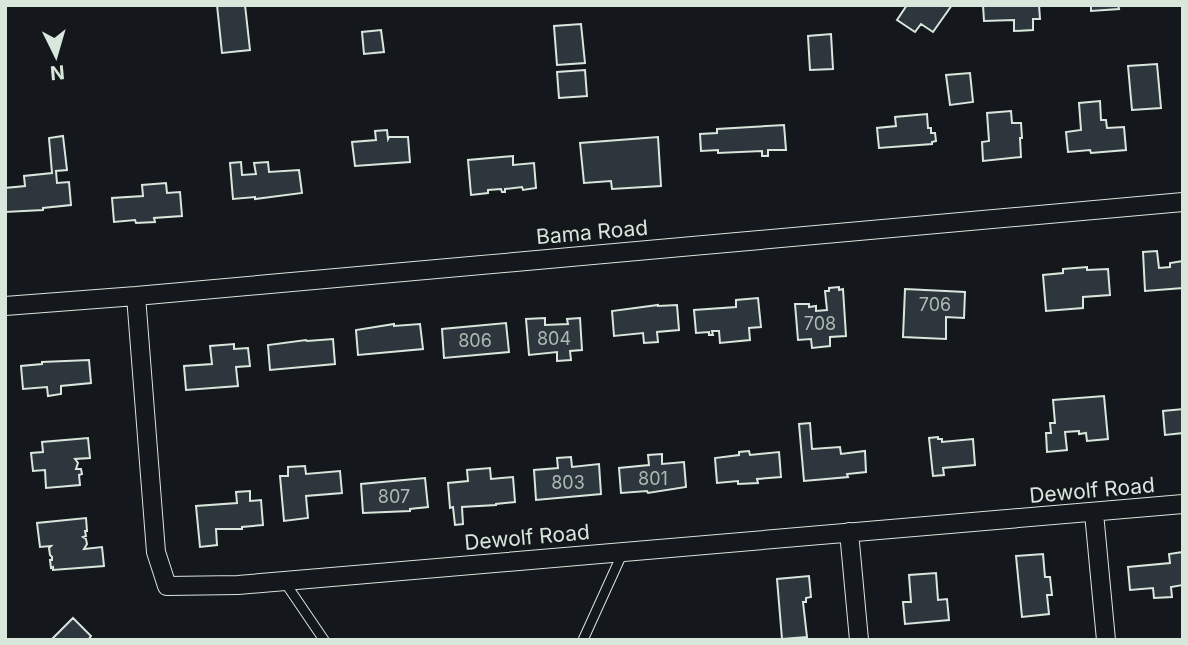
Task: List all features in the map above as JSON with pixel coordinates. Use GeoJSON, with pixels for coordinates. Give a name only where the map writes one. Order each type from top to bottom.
{"type":"FeatureCollection","features":[{"type":"Feature","properties":{"kind":"street","name":"Bama Road"},"geometry":{"type":"LineString","coordinates":[[5,306],[1183,202]]}},
{"type":"Feature","properties":{"kind":"street","name":"Dewolf Road"},"geometry":{"type":"LineString","coordinates":[[136,296],[156,552],[167,586],[238,585],[1183,505]]}},
{"type":"Feature","properties":{"kind":"street"},"geometry":{"type":"LineString","coordinates":[[1094,513],[1106,640]]}},
{"type":"Feature","properties":{"kind":"street"},"geometry":{"type":"LineString","coordinates":[[849,532],[859,640]]}},
{"type":"Feature","properties":{"kind":"lane"},"geometry":{"type":"LineString","coordinates":[[583,640],[623,551]]}},
{"type":"Feature","properties":{"kind":"lane"},"geometry":{"type":"LineString","coordinates":[[284,581],[324,640]]}},
{"type":"Feature","properties":{"kind":"building"},"geometry":{"type":"Polygon","coordinates":[[[217,5],[245,5],[250,50],[222,53],[217,5]]]}},
{"type":"Feature","properties":{"kind":"building"},"geometry":{"type":"Polygon","coordinates":[[[907,5],[952,5],[933,32],[921,24],[915,32],[897,20],[907,5]]]}},
{"type":"Feature","properties":{"kind":"building"},"geometry":{"type":"Polygon","coordinates":[[[983,5],[1039,5],[1040,19],[1033,19],[1033,30],[1014,31],[1014,20],[984,21],[983,5]]]}},
{"type":"Feature","properties":{"kind":"building"},"geometry":{"type":"Polygon","coordinates":[[[1091,5],[1118,5],[1119,9],[1091,11],[1091,5]]]}},
{"type":"Feature","properties":{"kind":"building"},"geometry":{"type":"Polygon","coordinates":[[[581,24],[585,63],[557,65],[554,26],[581,24]]]}},
{"type":"Feature","properties":{"kind":"building"},"geometry":{"type":"Polygon","coordinates":[[[381,30],[384,52],[364,54],[362,32],[381,30]]]}},
{"type":"Feature","properties":{"kind":"building"},"geometry":{"type":"Polygon","coordinates":[[[831,34],[833,69],[810,70],[808,36],[831,34]]]}},
{"type":"Feature","properties":{"kind":"building"},"geometry":{"type":"Polygon","coordinates":[[[1157,64],[1161,108],[1132,110],[1128,66],[1157,64]]]}},
{"type":"Feature","properties":{"kind":"building"},"geometry":{"type":"Polygon","coordinates":[[[585,70],[587,96],[559,98],[557,72],[585,70]]]}},
{"type":"Feature","properties":{"kind":"building"},"geometry":{"type":"Polygon","coordinates":[[[970,73],[973,102],[950,105],[946,75],[970,73]]]}},
{"type":"Feature","properties":{"kind":"building"},"geometry":{"type":"Polygon","coordinates":[[[1100,101],[1101,120],[1106,120],[1107,128],[1124,127],[1126,150],[1068,152],[1066,132],[1081,130],[1079,103],[1100,101]]]}},
{"type":"Feature","properties":{"kind":"building"},"geometry":{"type":"Polygon","coordinates":[[[1011,111],[1012,123],[1021,123],[1021,157],[983,161],[982,142],[989,141],[987,113],[1011,111]]]}},
{"type":"Feature","properties":{"kind":"building"},"geometry":{"type":"Polygon","coordinates":[[[927,114],[928,128],[931,128],[931,133],[935,133],[936,141],[932,144],[879,148],[877,128],[896,126],[895,117],[927,114]]]}},
{"type":"Feature","properties":{"kind":"building"},"geometry":{"type":"Polygon","coordinates":[[[784,125],[786,150],[768,150],[768,156],[762,156],[762,151],[701,151],[700,134],[717,133],[717,129],[784,125]]]}},
{"type":"Feature","properties":{"kind":"building"},"geometry":{"type":"Polygon","coordinates":[[[387,130],[388,139],[408,137],[410,162],[355,166],[352,142],[376,140],[375,131],[387,130]]]}},
{"type":"Feature","properties":{"kind":"building"},"geometry":{"type":"Polygon","coordinates":[[[63,136],[67,170],[56,171],[57,183],[69,182],[71,205],[5,212],[5,188],[25,186],[24,176],[52,173],[49,138],[63,136]]]}},
{"type":"Feature","properties":{"kind":"building"},"geometry":{"type":"Polygon","coordinates":[[[658,137],[661,186],[612,189],[611,181],[584,183],[580,143],[658,137]]]}},
{"type":"Feature","properties":{"kind":"building"},"geometry":{"type":"Polygon","coordinates":[[[513,156],[513,165],[534,163],[536,188],[505,189],[505,192],[501,189],[488,190],[488,193],[471,195],[468,160],[513,156]]]}},
{"type":"Feature","properties":{"kind":"building"},"geometry":{"type":"Polygon","coordinates":[[[241,162],[242,175],[256,174],[254,163],[268,162],[269,172],[299,170],[302,193],[233,199],[230,163],[241,162]]]}},
{"type":"Feature","properties":{"kind":"building"},"geometry":{"type":"Polygon","coordinates":[[[166,183],[167,193],[180,192],[182,216],[154,218],[155,222],[114,222],[112,198],[143,196],[142,185],[166,183]]]}},
{"type":"Feature","properties":{"kind":"building"},"geometry":{"type":"Polygon","coordinates":[[[1157,251],[1159,268],[1170,267],[1170,263],[1183,261],[1183,288],[1145,291],[1143,252],[1157,251]]]}},
{"type":"Feature","properties":{"kind":"building"},"geometry":{"type":"Polygon","coordinates":[[[1087,267],[1087,270],[1108,269],[1110,295],[1083,297],[1083,308],[1046,311],[1043,275],[1063,273],[1063,269],[1087,267]]]}},
{"type":"Feature","properties":{"kind":"building"},"geometry":{"type":"Polygon","coordinates":[[[839,287],[839,290],[843,289],[846,336],[830,337],[830,346],[812,348],[811,339],[798,340],[795,304],[816,306],[816,311],[827,310],[825,291],[839,287]]]}},
{"type":"Feature","properties":{"kind":"building"},"geometry":{"type":"Polygon","coordinates":[[[905,289],[965,292],[964,318],[946,317],[946,339],[903,337],[905,289]]]}},
{"type":"Feature","properties":{"kind":"building"},"geometry":{"type":"Polygon","coordinates":[[[758,298],[761,327],[749,328],[750,340],[720,343],[719,331],[712,331],[713,335],[709,335],[709,332],[696,333],[694,310],[736,307],[736,300],[758,298]]]}},
{"type":"Feature","properties":{"kind":"building"},"geometry":{"type":"Polygon","coordinates":[[[677,305],[679,330],[657,332],[658,342],[644,343],[643,333],[614,336],[612,311],[677,305]]]}},
{"type":"Feature","properties":{"kind":"building"},"geometry":{"type":"Polygon","coordinates":[[[545,318],[545,325],[568,324],[567,319],[580,318],[582,350],[570,351],[571,360],[557,361],[557,352],[529,355],[526,319],[545,318]]]}},
{"type":"Feature","properties":{"kind":"building"},"geometry":{"type":"Polygon","coordinates":[[[506,323],[509,352],[444,358],[442,329],[506,323]]]}},
{"type":"Feature","properties":{"kind":"building"},"geometry":{"type":"Polygon","coordinates":[[[394,324],[420,324],[423,349],[358,355],[356,330],[394,324]]]}},
{"type":"Feature","properties":{"kind":"building"},"geometry":{"type":"Polygon","coordinates":[[[333,339],[335,364],[270,370],[268,345],[333,339]]]}},
{"type":"Feature","properties":{"kind":"building"},"geometry":{"type":"Polygon","coordinates":[[[234,344],[234,349],[248,348],[250,366],[236,367],[238,386],[186,390],[184,366],[212,364],[210,346],[234,344]]]}},
{"type":"Feature","properties":{"kind":"building"},"geometry":{"type":"Polygon","coordinates":[[[89,360],[91,383],[61,386],[61,394],[48,396],[47,387],[23,389],[21,366],[42,362],[89,360]]]}},
{"type":"Feature","properties":{"kind":"building"},"geometry":{"type":"Polygon","coordinates":[[[1104,396],[1108,439],[1087,441],[1086,433],[1065,432],[1067,450],[1047,452],[1046,433],[1051,433],[1050,423],[1055,423],[1053,400],[1104,396]]]}},
{"type":"Feature","properties":{"kind":"building"},"geometry":{"type":"Polygon","coordinates":[[[1183,409],[1183,433],[1165,435],[1163,411],[1183,409]]]}},
{"type":"Feature","properties":{"kind":"building"},"geometry":{"type":"Polygon","coordinates":[[[810,423],[812,449],[840,447],[841,454],[865,451],[866,472],[847,474],[848,477],[804,481],[799,424],[810,423]]]}},
{"type":"Feature","properties":{"kind":"building"},"geometry":{"type":"Polygon","coordinates":[[[938,437],[942,442],[973,439],[975,465],[943,468],[944,475],[933,476],[929,438],[938,437]]]}},
{"type":"Feature","properties":{"kind":"building"},"geometry":{"type":"Polygon","coordinates":[[[88,438],[90,458],[75,459],[78,463],[76,469],[81,469],[82,474],[79,475],[80,485],[46,488],[45,470],[33,471],[31,453],[43,452],[42,442],[88,438]]]}},
{"type":"Feature","properties":{"kind":"building"},"geometry":{"type":"Polygon","coordinates":[[[749,451],[750,455],[779,452],[781,477],[757,479],[758,483],[717,483],[715,458],[749,451]]]}},
{"type":"Feature","properties":{"kind":"building"},"geometry":{"type":"Polygon","coordinates":[[[662,454],[662,464],[684,462],[686,487],[648,493],[621,493],[619,468],[649,465],[648,455],[662,454]]]}},
{"type":"Feature","properties":{"kind":"building"},"geometry":{"type":"Polygon","coordinates":[[[571,457],[572,467],[599,464],[601,494],[536,500],[534,470],[558,468],[557,458],[571,457]]]}},
{"type":"Feature","properties":{"kind":"building"},"geometry":{"type":"Polygon","coordinates":[[[305,466],[306,474],[340,471],[342,493],[306,496],[308,518],[284,521],[280,476],[288,476],[288,467],[305,466]]]}},
{"type":"Feature","properties":{"kind":"building"},"geometry":{"type":"Polygon","coordinates":[[[490,468],[491,479],[513,477],[515,502],[462,507],[463,524],[455,525],[453,507],[450,508],[448,483],[468,481],[467,470],[490,468]]]}},
{"type":"Feature","properties":{"kind":"building"},"geometry":{"type":"Polygon","coordinates":[[[425,478],[428,507],[410,511],[363,513],[361,484],[425,478]]]}},
{"type":"Feature","properties":{"kind":"building"},"geometry":{"type":"Polygon","coordinates":[[[250,491],[250,501],[261,500],[263,525],[242,529],[216,529],[217,545],[200,547],[196,506],[237,503],[236,492],[250,491]]]}},
{"type":"Feature","properties":{"kind":"building"},"geometry":{"type":"Polygon","coordinates":[[[86,518],[87,531],[83,537],[87,544],[84,549],[102,547],[104,566],[53,570],[49,548],[51,546],[40,547],[37,523],[86,518]]]}},
{"type":"Feature","properties":{"kind":"building"},"geometry":{"type":"Polygon","coordinates":[[[1183,552],[1183,585],[1171,587],[1172,597],[1154,598],[1153,588],[1130,590],[1128,567],[1170,563],[1169,554],[1183,552]]]}},
{"type":"Feature","properties":{"kind":"building"},"geometry":{"type":"Polygon","coordinates":[[[1043,554],[1045,577],[1050,577],[1052,595],[1047,595],[1049,614],[1022,617],[1016,556],[1043,554]]]}},
{"type":"Feature","properties":{"kind":"building"},"geometry":{"type":"Polygon","coordinates":[[[936,573],[938,600],[947,599],[949,620],[905,624],[903,602],[911,602],[909,575],[936,573]]]}},
{"type":"Feature","properties":{"kind":"building"},"geometry":{"type":"Polygon","coordinates":[[[809,576],[811,597],[803,602],[807,637],[782,639],[777,579],[809,576]]]}},
{"type":"Feature","properties":{"kind":"building"},"geometry":{"type":"Polygon","coordinates":[[[73,618],[91,636],[88,640],[51,640],[73,618]]]}}]}
